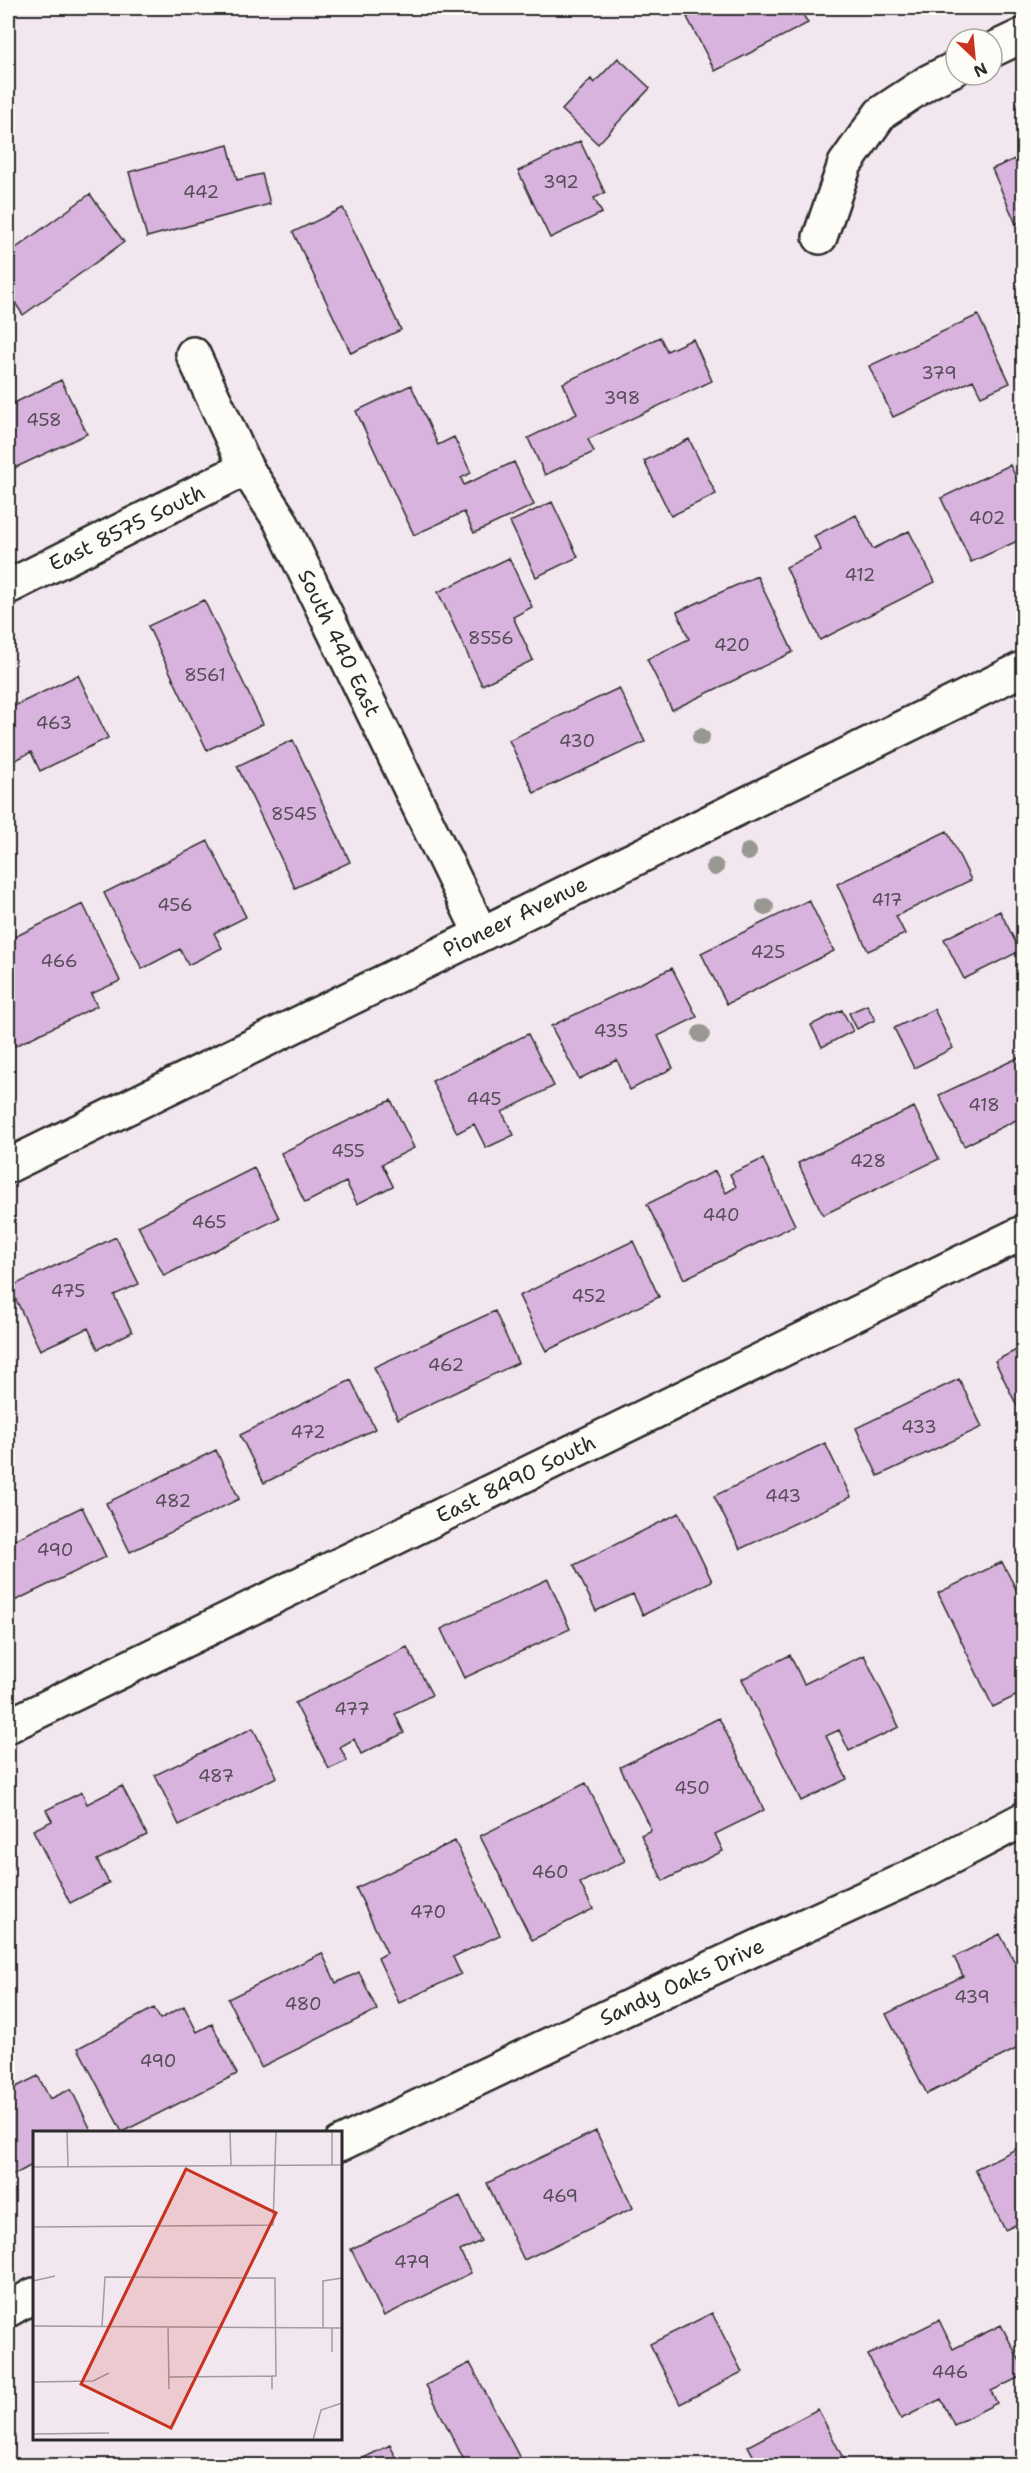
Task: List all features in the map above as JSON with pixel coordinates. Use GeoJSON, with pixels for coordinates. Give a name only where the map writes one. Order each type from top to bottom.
{"type":"FeatureCollection","features":[{"type":"Feature","properties":{"kind":"street"},"geometry":{"type":"LineString","coordinates":[[1004,44],[1023,35]]}},
{"type":"Feature","properties":{"kind":"street"},"geometry":{"type":"LineString","coordinates":[[820,237],[845,164],[881,113],[928,81],[944,74]]}},
{"type":"Feature","properties":{"kind":"street","name":"South 440 East"},"geometry":{"type":"LineString","coordinates":[[193,354],[246,468],[280,520],[481,934]]}},
{"type":"Feature","properties":{"kind":"street","name":"East 8575 South"},"geometry":{"type":"LineString","coordinates":[[8,587],[246,468]]}},
{"type":"Feature","properties":{"kind":"street","name":"Pioneer Avenue"},"geometry":{"type":"LineString","coordinates":[[8,1166],[1023,668]]}},
{"type":"Feature","properties":{"kind":"street","name":"East 8490 South"},"geometry":{"type":"LineString","coordinates":[[8,1726],[1023,1232]]}},
{"type":"Feature","properties":{"kind":"street","name":"Sandy Oaks Drive"},"geometry":{"type":"LineString","coordinates":[[342,2143],[675,1984],[928,1869],[1023,1820]]}},
{"type":"Feature","properties":{"kind":"street"},"geometry":{"type":"LineString","coordinates":[[8,2310],[33,2296]]}},
{"type":"Feature","properties":{"kind":"building"},"geometry":{"type":"Polygon","coordinates":[[[705,8],[799,8],[808,23],[715,71],[687,17],[705,8]]]}},
{"type":"Feature","properties":{"kind":"building"},"geometry":{"type":"Polygon","coordinates":[[[618,58],[650,88],[598,144],[562,110],[591,79],[594,83],[618,58]]]}},
{"type":"Feature","properties":{"kind":"building"},"geometry":{"type":"Polygon","coordinates":[[[580,141],[605,193],[594,198],[602,213],[550,238],[518,171],[580,141]]]}},
{"type":"Feature","properties":{"kind":"building"},"geometry":{"type":"Polygon","coordinates":[[[228,145],[237,180],[262,174],[270,204],[147,237],[129,172],[228,145]]]}},
{"type":"Feature","properties":{"kind":"building"},"geometry":{"type":"Polygon","coordinates":[[[1024,155],[1024,220],[1016,224],[992,169],[1024,155]]]}},
{"type":"Feature","properties":{"kind":"building"},"geometry":{"type":"Polygon","coordinates":[[[90,194],[124,242],[23,315],[8,292],[8,254],[90,194]]]}},
{"type":"Feature","properties":{"kind":"building"},"geometry":{"type":"Polygon","coordinates":[[[343,208],[401,330],[351,353],[293,232],[343,208]]]}},
{"type":"Feature","properties":{"kind":"building"},"geometry":{"type":"Polygon","coordinates":[[[978,315],[1010,383],[981,396],[973,380],[893,417],[869,366],[978,315]]]}},
{"type":"Feature","properties":{"kind":"building"},"geometry":{"type":"Polygon","coordinates":[[[660,337],[667,351],[693,339],[712,381],[588,439],[594,452],[545,475],[528,438],[577,414],[563,383],[660,337]]]}},
{"type":"Feature","properties":{"kind":"building"},"geometry":{"type":"Polygon","coordinates":[[[61,380],[87,434],[8,471],[8,406],[61,380]]]}},
{"type":"Feature","properties":{"kind":"building"},"geometry":{"type":"Polygon","coordinates":[[[411,385],[438,445],[454,437],[471,473],[461,478],[464,485],[514,462],[534,505],[474,533],[464,512],[414,535],[356,411],[411,385]]]}},
{"type":"Feature","properties":{"kind":"building"},"geometry":{"type":"Polygon","coordinates":[[[689,439],[716,494],[671,516],[644,461],[689,439]]]}},
{"type":"Feature","properties":{"kind":"building"},"geometry":{"type":"Polygon","coordinates":[[[1010,465],[1019,483],[1024,480],[1024,538],[971,562],[941,498],[1010,465]]]}},
{"type":"Feature","properties":{"kind":"building"},"geometry":{"type":"Polygon","coordinates":[[[552,502],[578,557],[536,577],[510,522],[552,502]]]}},
{"type":"Feature","properties":{"kind":"building"},"geometry":{"type":"Polygon","coordinates":[[[856,515],[873,549],[909,531],[935,582],[820,640],[786,567],[821,550],[814,536],[856,515]]]}},
{"type":"Feature","properties":{"kind":"building"},"geometry":{"type":"Polygon","coordinates":[[[509,558],[532,607],[513,617],[533,660],[482,685],[438,592],[509,558]]]}},
{"type":"Feature","properties":{"kind":"building"},"geometry":{"type":"Polygon","coordinates":[[[757,576],[793,652],[672,710],[647,659],[689,639],[677,612],[757,576]]]}},
{"type":"Feature","properties":{"kind":"building"},"geometry":{"type":"Polygon","coordinates":[[[204,600],[263,724],[207,750],[148,626],[204,600]]]}},
{"type":"Feature","properties":{"kind":"building"},"geometry":{"type":"Polygon","coordinates":[[[78,675],[108,738],[40,771],[31,752],[8,764],[8,709],[78,675]]]}},
{"type":"Feature","properties":{"kind":"building"},"geometry":{"type":"Polygon","coordinates":[[[619,688],[645,742],[534,793],[509,740],[619,688]]]}},
{"type":"Feature","properties":{"kind":"building"},"geometry":{"type":"Polygon","coordinates":[[[293,740],[350,862],[295,888],[237,766],[293,740]]]}},
{"type":"Feature","properties":{"kind":"building"},"geometry":{"type":"Polygon","coordinates":[[[947,831],[971,880],[896,916],[905,934],[868,951],[837,884],[947,831]]]}},
{"type":"Feature","properties":{"kind":"building"},"geometry":{"type":"Polygon","coordinates":[[[208,841],[246,917],[214,933],[222,948],[188,965],[180,949],[142,969],[104,893],[208,841]]]}},
{"type":"Feature","properties":{"kind":"building"},"geometry":{"type":"Polygon","coordinates":[[[809,900],[834,951],[727,1004],[701,953],[809,900]]]}},
{"type":"Feature","properties":{"kind":"building"},"geometry":{"type":"Polygon","coordinates":[[[83,904],[120,981],[91,994],[97,1006],[15,1046],[8,1031],[8,940],[83,904]]]}},
{"type":"Feature","properties":{"kind":"building"},"geometry":{"type":"Polygon","coordinates":[[[1000,911],[1020,951],[964,979],[944,939],[1000,911]]]}},
{"type":"Feature","properties":{"kind":"building"},"geometry":{"type":"Polygon","coordinates":[[[672,968],[697,1017],[658,1036],[673,1068],[630,1090],[617,1060],[579,1079],[551,1026],[672,968]]]}},
{"type":"Feature","properties":{"kind":"building"},"geometry":{"type":"Polygon","coordinates":[[[867,1005],[875,1020],[857,1029],[849,1013],[867,1005]]]}},
{"type":"Feature","properties":{"kind":"building"},"geometry":{"type":"Polygon","coordinates":[[[934,1009],[953,1048],[914,1068],[894,1028],[934,1009]]]}},
{"type":"Feature","properties":{"kind":"building"},"geometry":{"type":"Polygon","coordinates":[[[842,1010],[853,1031],[822,1047],[811,1025],[842,1010]]]}},
{"type":"Feature","properties":{"kind":"building"},"geometry":{"type":"Polygon","coordinates":[[[528,1034],[554,1086],[502,1112],[514,1135],[486,1148],[474,1124],[457,1133],[432,1081],[528,1034]]]}},
{"type":"Feature","properties":{"kind":"building"},"geometry":{"type":"Polygon","coordinates":[[[1024,1055],[1024,1116],[964,1146],[939,1095],[1024,1055]]]}},
{"type":"Feature","properties":{"kind":"building"},"geometry":{"type":"Polygon","coordinates":[[[391,1100],[414,1148],[382,1164],[393,1186],[357,1204],[346,1182],[305,1203],[281,1153],[391,1100]]]}},
{"type":"Feature","properties":{"kind":"building"},"geometry":{"type":"Polygon","coordinates":[[[914,1107],[939,1159],[823,1215],[798,1163],[914,1107]]]}},
{"type":"Feature","properties":{"kind":"building"},"geometry":{"type":"Polygon","coordinates":[[[763,1159],[795,1225],[684,1279],[647,1204],[715,1171],[726,1193],[736,1187],[730,1174],[763,1159]]]}},
{"type":"Feature","properties":{"kind":"building"},"geometry":{"type":"Polygon","coordinates":[[[254,1168],[279,1218],[164,1276],[138,1226],[254,1168]]]}},
{"type":"Feature","properties":{"kind":"building"},"geometry":{"type":"Polygon","coordinates":[[[116,1237],[139,1284],[114,1295],[132,1332],[98,1349],[88,1328],[40,1350],[10,1287],[116,1237]]]}},
{"type":"Feature","properties":{"kind":"building"},"geometry":{"type":"Polygon","coordinates":[[[633,1241],[659,1297],[546,1351],[519,1296],[633,1241]]]}},
{"type":"Feature","properties":{"kind":"building"},"geometry":{"type":"Polygon","coordinates":[[[495,1311],[518,1363],[398,1419],[374,1367],[495,1311]]]}},
{"type":"Feature","properties":{"kind":"building"},"geometry":{"type":"Polygon","coordinates":[[[1024,1346],[1024,1408],[1019,1410],[995,1361],[1024,1346]]]}},
{"type":"Feature","properties":{"kind":"building"},"geometry":{"type":"Polygon","coordinates":[[[959,1379],[982,1427],[878,1476],[856,1428],[959,1379]]]}},
{"type":"Feature","properties":{"kind":"building"},"geometry":{"type":"Polygon","coordinates":[[[351,1380],[375,1429],[264,1483],[240,1435],[351,1380]]]}},
{"type":"Feature","properties":{"kind":"building"},"geometry":{"type":"Polygon","coordinates":[[[825,1443],[851,1497],[740,1549],[714,1496],[825,1443]]]}},
{"type":"Feature","properties":{"kind":"building"},"geometry":{"type":"Polygon","coordinates":[[[216,1450],[239,1499],[130,1552],[106,1503],[216,1450]]]}},
{"type":"Feature","properties":{"kind":"building"},"geometry":{"type":"Polygon","coordinates":[[[82,1507],[106,1557],[8,1604],[8,1543],[82,1507]]]}},
{"type":"Feature","properties":{"kind":"building"},"geometry":{"type":"Polygon","coordinates":[[[679,1513],[712,1581],[643,1615],[633,1594],[596,1611],[574,1565],[679,1513]]]}},
{"type":"Feature","properties":{"kind":"building"},"geometry":{"type":"Polygon","coordinates":[[[1002,1562],[1016,1589],[1024,1585],[1024,1692],[993,1707],[938,1593],[1002,1562]]]}},
{"type":"Feature","properties":{"kind":"building"},"geometry":{"type":"Polygon","coordinates":[[[548,1579],[570,1629],[464,1678],[441,1629],[548,1579]]]}},
{"type":"Feature","properties":{"kind":"building"},"geometry":{"type":"Polygon","coordinates":[[[407,1647],[432,1695],[395,1714],[404,1733],[361,1754],[354,1739],[340,1747],[347,1761],[329,1769],[295,1703],[407,1647]]]}},
{"type":"Feature","properties":{"kind":"building"},"geometry":{"type":"Polygon","coordinates":[[[790,1655],[804,1684],[864,1655],[899,1727],[849,1751],[839,1730],[826,1736],[847,1779],[801,1801],[742,1679],[790,1655]]]}},
{"type":"Feature","properties":{"kind":"building"},"geometry":{"type":"Polygon","coordinates":[[[719,1718],[764,1810],[715,1834],[723,1851],[663,1881],[641,1835],[651,1830],[620,1767],[719,1718]]]}},
{"type":"Feature","properties":{"kind":"building"},"geometry":{"type":"Polygon","coordinates":[[[253,1728],[277,1777],[179,1825],[155,1775],[253,1728]]]}},
{"type":"Feature","properties":{"kind":"building"},"geometry":{"type":"Polygon","coordinates":[[[586,1783],[625,1861],[580,1883],[593,1909],[532,1940],[480,1836],[586,1783]]]}},
{"type":"Feature","properties":{"kind":"building"},"geometry":{"type":"Polygon","coordinates":[[[122,1786],[147,1835],[97,1860],[109,1883],[70,1903],[33,1830],[52,1821],[46,1810],[82,1792],[87,1804],[122,1786]]]}},
{"type":"Feature","properties":{"kind":"building"},"geometry":{"type":"Polygon","coordinates":[[[455,1841],[500,1935],[453,1957],[461,1974],[399,2003],[378,1958],[387,1953],[356,1888],[455,1841]]]}},
{"type":"Feature","properties":{"kind":"building"},"geometry":{"type":"Polygon","coordinates":[[[1000,1934],[1024,1980],[1024,2045],[927,2094],[886,2014],[963,1976],[954,1957],[1000,1934]]]}},
{"type":"Feature","properties":{"kind":"building"},"geometry":{"type":"Polygon","coordinates":[[[322,1953],[336,1983],[359,1972],[377,2010],[261,2067],[228,1999],[322,1953]]]}},
{"type":"Feature","properties":{"kind":"building"},"geometry":{"type":"Polygon","coordinates":[[[184,2006],[197,2032],[212,2024],[237,2074],[121,2131],[78,2048],[154,2008],[160,2019],[184,2006]]]}},
{"type":"Feature","properties":{"kind":"building"},"geometry":{"type":"Polygon","coordinates":[[[38,2076],[50,2099],[71,2089],[92,2131],[33,2131],[33,2165],[8,2178],[8,2091],[38,2076]]]}},
{"type":"Feature","properties":{"kind":"building"},"geometry":{"type":"Polygon","coordinates":[[[596,2131],[633,2208],[524,2260],[487,2183],[596,2131]]]}},
{"type":"Feature","properties":{"kind":"building"},"geometry":{"type":"Polygon","coordinates":[[[1018,2148],[1024,2159],[1024,2221],[1005,2230],[975,2169],[1018,2148]]]}},
{"type":"Feature","properties":{"kind":"building"},"geometry":{"type":"Polygon","coordinates":[[[460,2196],[481,2241],[460,2251],[471,2273],[384,2316],[351,2249],[460,2196]]]}},
{"type":"Feature","properties":{"kind":"building"},"geometry":{"type":"Polygon","coordinates":[[[712,2313],[742,2372],[680,2404],[650,2344],[712,2313]]]}},
{"type":"Feature","properties":{"kind":"building"},"geometry":{"type":"Polygon","coordinates":[[[939,2320],[953,2349],[1001,2325],[1024,2369],[1024,2375],[991,2391],[997,2403],[954,2425],[941,2399],[901,2419],[868,2355],[939,2320]]]}},
{"type":"Feature","properties":{"kind":"building"},"geometry":{"type":"Polygon","coordinates":[[[470,2363],[524,2466],[467,2466],[426,2385],[470,2363]]]}},
{"type":"Feature","properties":{"kind":"building"},"geometry":{"type":"Polygon","coordinates":[[[818,2409],[847,2466],[759,2466],[748,2446],[818,2409]]]}},
{"type":"Feature","properties":{"kind":"building"},"geometry":{"type":"Polygon","coordinates":[[[390,2445],[400,2466],[360,2466],[357,2461],[390,2445]]]}}]}
